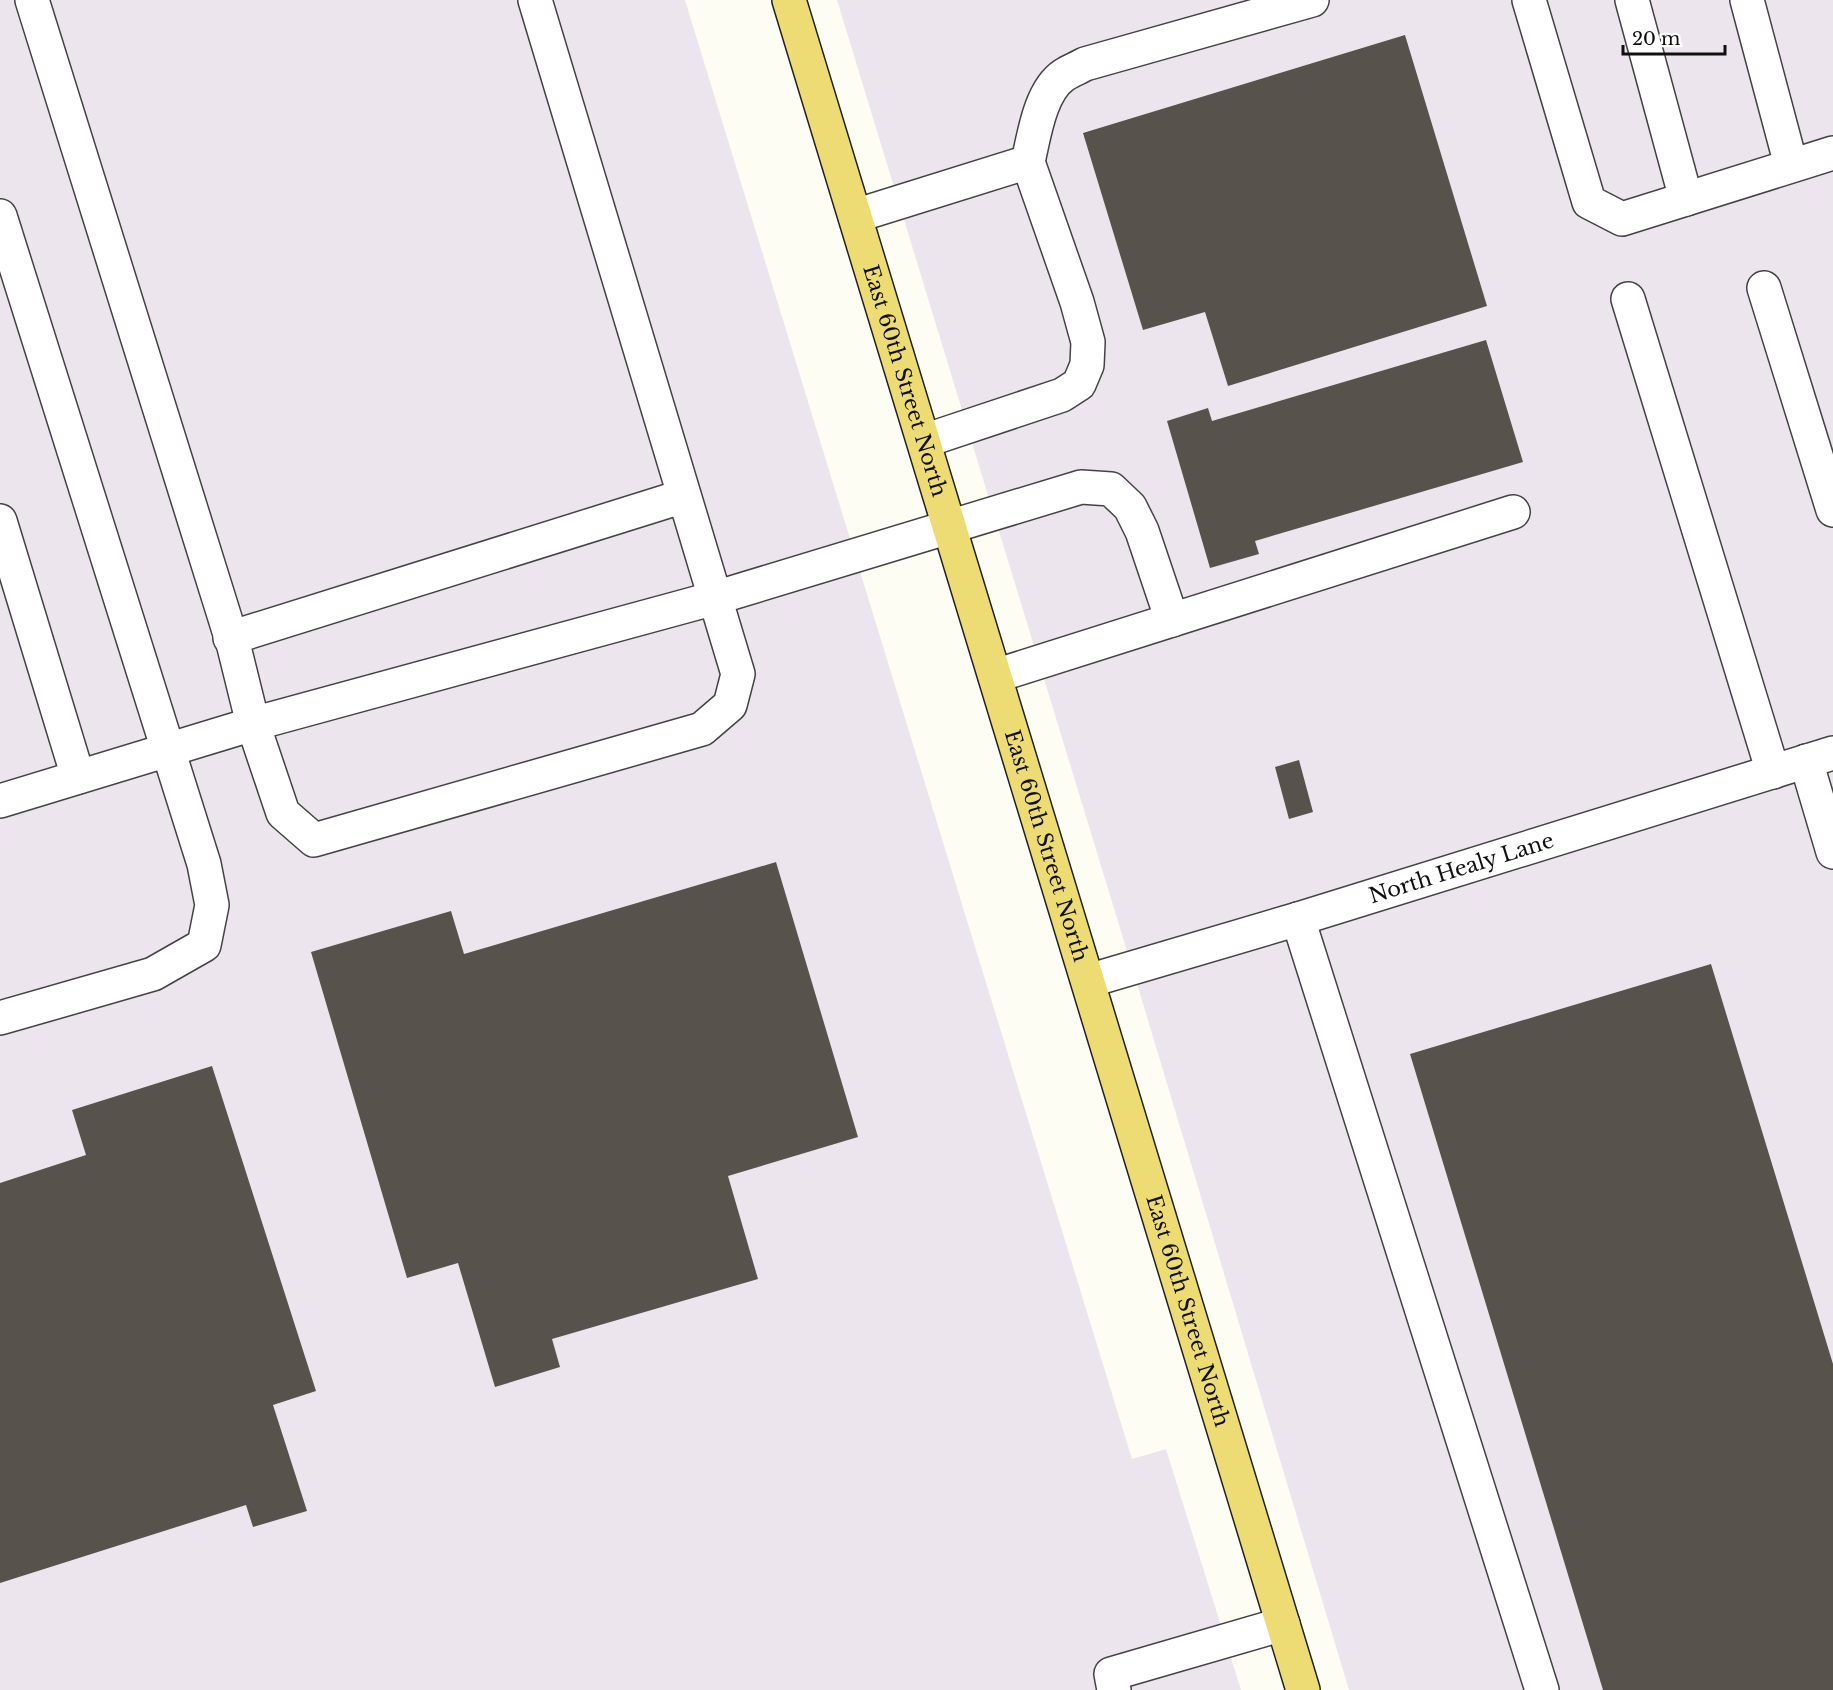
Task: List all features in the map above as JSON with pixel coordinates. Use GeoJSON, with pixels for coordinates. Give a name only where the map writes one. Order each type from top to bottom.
{"type":"FeatureCollection","features":[{"type":"Feature","properties":{"kind":"main road","name":"East 60th Street North"},"geometry":{"type":"LineString","coordinates":[[789,0],[1303,1690]]}},
{"type":"Feature","properties":{"kind":"street"},"geometry":{"type":"LineString","coordinates":[[33,0],[230,638],[253,724],[283,813],[314,840],[702,729],[730,705],[738,674],[535,0]]}},
{"type":"Feature","properties":{"kind":"street"},"geometry":{"type":"LineString","coordinates":[[924,441],[1062,395],[1078,384],[1087,365],[1088,342],[1077,302],[1028,162],[1043,101],[1061,77],[1085,64],[1312,0]]}},
{"type":"Feature","properties":{"kind":"street"},"geometry":{"type":"LineString","coordinates":[[1529,0],[1589,202],[1622,219],[1833,153]]}},
{"type":"Feature","properties":{"kind":"street"},"geometry":{"type":"LineString","coordinates":[[1632,0],[1686,199]]}},
{"type":"Feature","properties":{"kind":"street"},"geometry":{"type":"LineString","coordinates":[[1747,0],[1791,165]]}},
{"type":"Feature","properties":{"kind":"street"},"geometry":{"type":"LineString","coordinates":[[855,216],[1028,162]]}},
{"type":"Feature","properties":{"kind":"street"},"geometry":{"type":"LineString","coordinates":[[0,216],[204,864],[212,905],[204,945],[153,974],[0,1018]]}},
{"type":"Feature","properties":{"kind":"street"},"geometry":{"type":"LineString","coordinates":[[1764,288],[1833,510]]}},
{"type":"Feature","properties":{"kind":"street"},"geometry":{"type":"LineString","coordinates":[[1628,299],[1773,772]]}},
{"type":"Feature","properties":{"kind":"street"},"geometry":{"type":"LineString","coordinates":[[0,801],[253,724],[715,598],[1081,487],[1111,489],[1130,507],[1138,523],[1172,620]]}},
{"type":"Feature","properties":{"kind":"street"},"geometry":{"type":"LineString","coordinates":[[230,638],[684,496]]}},
{"type":"Feature","properties":{"kind":"street"},"geometry":{"type":"LineString","coordinates":[[995,676],[1513,512]]}},
{"type":"Feature","properties":{"kind":"street"},"geometry":{"type":"LineString","coordinates":[[0,521],[78,777]]}},
{"type":"Feature","properties":{"kind":"street"},"geometry":{"type":"LineString","coordinates":[[1819,757],[1833,852]]}},
{"type":"Feature","properties":{"kind":"street","name":"North Healy Lane"},"geometry":{"type":"LineString","coordinates":[[1088,981],[1298,919],[1819,757]]}},
{"type":"Feature","properties":{"kind":"street"},"geometry":{"type":"LineString","coordinates":[[1298,919],[1542,1690]]}},
{"type":"Feature","properties":{"kind":"street"},"geometry":{"type":"LineString","coordinates":[[1114,1690],[1110,1674],[1283,1624]]}},
{"type":"Feature","properties":{"kind":"shaded area"},"geometry":{"type":"Polygon","coordinates":[[[0,0],[685,0],[1132,1459],[1166,1449],[1241,1690],[0,1690],[0,0]]]}},
{"type":"Feature","properties":{"kind":"shaded area"},"geometry":{"type":"Polygon","coordinates":[[[837,0],[1833,0],[1833,1690],[1349,1690],[1141,997],[837,0]]]}},
{"type":"Feature","properties":{"kind":"building"},"geometry":{"type":"Polygon","coordinates":[[[1405,35],[1487,306],[1228,386],[1205,312],[1143,330],[1083,133],[1405,35]]]}},
{"type":"Feature","properties":{"kind":"building"},"geometry":{"type":"Polygon","coordinates":[[[1486,340],[1523,462],[1255,541],[1259,554],[1210,568],[1167,421],[1208,408],[1212,421],[1486,340]]]}},
{"type":"Feature","properties":{"kind":"building"},"geometry":{"type":"Polygon","coordinates":[[[1299,760],[1313,812],[1289,819],[1275,767],[1299,760]]]}},
{"type":"Feature","properties":{"kind":"building"},"geometry":{"type":"Polygon","coordinates":[[[776,862],[858,1137],[728,1176],[758,1279],[552,1339],[560,1367],[495,1387],[458,1263],[407,1278],[311,952],[451,911],[464,954],[776,862]]]}},
{"type":"Feature","properties":{"kind":"building"},"geometry":{"type":"Polygon","coordinates":[[[1711,964],[1833,1364],[1833,1690],[1603,1690],[1410,1054],[1711,964]]]}},
{"type":"Feature","properties":{"kind":"building"},"geometry":{"type":"Polygon","coordinates":[[[212,1066],[316,1391],[273,1405],[307,1511],[253,1527],[246,1505],[0,1583],[0,1183],[86,1155],[72,1110],[212,1066]]]}}]}
